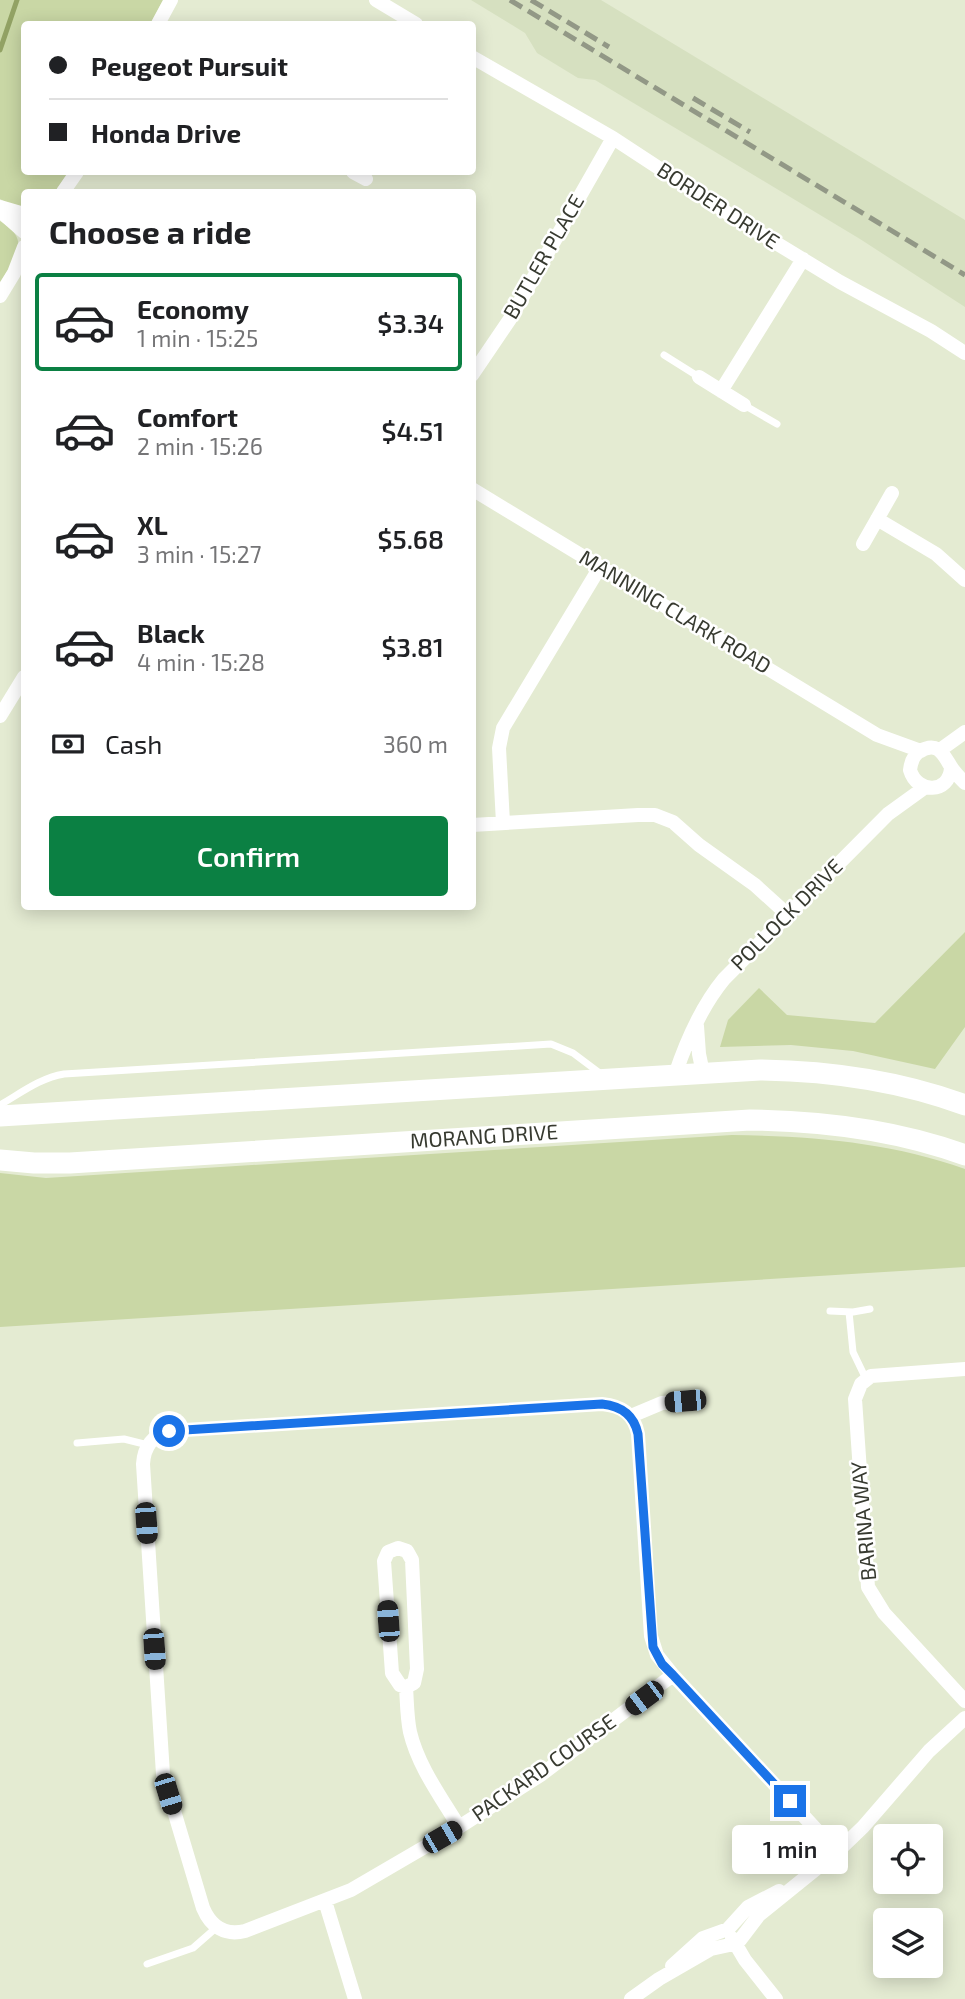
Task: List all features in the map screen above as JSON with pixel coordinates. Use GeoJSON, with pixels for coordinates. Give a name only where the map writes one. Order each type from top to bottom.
{"type":"FeatureCollection","features":[{"type":"Feature","properties":{"kind":"main road"},"geometry":{"type":"LineString","coordinates":[[0,1116],[704,1073],[799,1071],[856,1077],[958,1099]]}},
{"type":"Feature","properties":{"kind":"main road","name":"MORANG DRIVE"},"geometry":{"type":"LineString","coordinates":[[0,1160],[70,1163],[750,1120],[825,1124],[880,1132],[965,1155]]}},
{"type":"Feature","properties":{"kind":"street"},"geometry":{"type":"LineString","coordinates":[[160,21],[171,0]]}},
{"type":"Feature","properties":{"kind":"street"},"geometry":{"type":"LineString","coordinates":[[376,0],[411,21]]}},
{"type":"Feature","properties":{"kind":"street","name":"BORDER DRIVE"},"geometry":{"type":"LineString","coordinates":[[476,59],[613,138],[735,218],[840,282],[931,331],[965,353]]}},
{"type":"Feature","properties":{"kind":"street","name":"BUTLER PLACE"},"geometry":{"type":"LineString","coordinates":[[476,369],[510,318],[613,138]]}},
{"type":"Feature","properties":{"kind":"street"},"geometry":{"type":"LineString","coordinates":[[0,209],[21,213]]}},
{"type":"Feature","properties":{"kind":"street"},"geometry":{"type":"LineString","coordinates":[[0,209],[21,228]]}},
{"type":"Feature","properties":{"kind":"street"},"geometry":{"type":"LineString","coordinates":[[721,391],[803,259]]}},
{"type":"Feature","properties":{"kind":"street"},"geometry":{"type":"LineString","coordinates":[[0,296],[19,268]]}},
{"type":"Feature","properties":{"kind":"street"},"geometry":{"type":"LineString","coordinates":[[699,377],[744,405]]}},
{"type":"Feature","properties":{"kind":"street","name":"MANNING CLARK ROAD"},"geometry":{"type":"LineString","coordinates":[[476,491],[877,735],[921,751]]}},
{"type":"Feature","properties":{"kind":"street"},"geometry":{"type":"LineString","coordinates":[[863,544],[892,493]]}},
{"type":"Feature","properties":{"kind":"street"},"geometry":{"type":"LineString","coordinates":[[877,519],[936,554],[965,580]]}},
{"type":"Feature","properties":{"kind":"street"},"geometry":{"type":"LineString","coordinates":[[503,823],[499,738],[508,718],[600,567]]}},
{"type":"Feature","properties":{"kind":"street"},"geometry":{"type":"LineString","coordinates":[[0,716],[21,682]]}},
{"type":"Feature","properties":{"kind":"street"},"geometry":{"type":"LineString","coordinates":[[965,732],[947,760],[950,774],[944,784],[932,789],[916,777],[916,755],[930,748],[947,760],[965,783]]}},
{"type":"Feature","properties":{"kind":"street","name":"MANNING CLARK ROAD"},"geometry":{"type":"LineString","coordinates":[[877,735],[916,777]]}},
{"type":"Feature","properties":{"kind":"street"},"geometry":{"type":"LineString","coordinates":[[947,760],[965,740]]}},
{"type":"Feature","properties":{"kind":"street","name":"POLLOCK DRIVE"},"geometry":{"type":"LineString","coordinates":[[675,1075],[682,1052],[705,1006],[724,979],[888,814],[916,777]]}},
{"type":"Feature","properties":{"kind":"street"},"geometry":{"type":"LineString","coordinates":[[944,784],[965,792]]}},
{"type":"Feature","properties":{"kind":"street"},"geometry":{"type":"LineString","coordinates":[[476,825],[638,815],[665,818],[713,856],[740,873],[788,915]]}},
{"type":"Feature","properties":{"kind":"street"},"geometry":{"type":"LineString","coordinates":[[697,1024],[699,1054],[704,1073]]}},
{"type":"Feature","properties":{"kind":"street"},"geometry":{"type":"LineString","coordinates":[[866,1379],[878,1374],[965,1369]]}},
{"type":"Feature","properties":{"kind":"street","name":"BARINA WAY"},"geometry":{"type":"LineString","coordinates":[[866,1379],[855,1399],[868,1587],[884,1613],[965,1700]]}},
{"type":"Feature","properties":{"kind":"street"},"geometry":{"type":"LineString","coordinates":[[631,1416],[662,1403],[685,1401]]}},
{"type":"Feature","properties":{"kind":"street"},"geometry":{"type":"LineString","coordinates":[[217,1927],[206,1917],[163,1774],[143,1455],[159,1434],[169,1431],[602,1404],[619,1407],[631,1416],[638,1434],[651,1636],[657,1655],[836,1852]]}},
{"type":"Feature","properties":{"kind":"street"},"geometry":{"type":"LineString","coordinates":[[398,1548],[407,1551],[412,1560],[417,1669],[414,1683],[406,1688],[400,1685],[392,1673],[384,1570],[385,1556],[398,1548]]}},
{"type":"Feature","properties":{"kind":"street","name":"PACKARD COURSE"},"geometry":{"type":"LineString","coordinates":[[217,1927],[235,1933],[351,1891],[531,1782],[673,1675]]}},
{"type":"Feature","properties":{"kind":"street"},"geometry":{"type":"LineString","coordinates":[[406,1688],[408,1722],[414,1745],[429,1777],[459,1827]]}},
{"type":"Feature","properties":{"kind":"street"},"geometry":{"type":"LineString","coordinates":[[631,1999],[659,1979],[711,1949],[737,1942],[758,1915],[863,1827],[929,1751],[965,1718]]}},
{"type":"Feature","properties":{"kind":"street"},"geometry":{"type":"LineString","coordinates":[[659,1979],[694,1944],[728,1929],[748,1907],[803,1880]]}},
{"type":"Feature","properties":{"kind":"street"},"geometry":{"type":"LineString","coordinates":[[325,1901],[355,1999]]}},
{"type":"Feature","properties":{"kind":"street"},"geometry":{"type":"LineString","coordinates":[[728,1929],[774,1997]]}},
{"type":"Feature","properties":{"kind":"lane"},"geometry":{"type":"LineString","coordinates":[[664,355],[699,377]]}},
{"type":"Feature","properties":{"kind":"lane"},"geometry":{"type":"LineString","coordinates":[[744,405],[777,424]]}},
{"type":"Feature","properties":{"kind":"lane"},"geometry":{"type":"LineString","coordinates":[[0,1105],[38,1082],[64,1074],[551,1044],[573,1053],[607,1079]]}},
{"type":"Feature","properties":{"kind":"lane"},"geometry":{"type":"LineString","coordinates":[[830,1311],[870,1309]]}},
{"type":"Feature","properties":{"kind":"lane"},"geometry":{"type":"LineString","coordinates":[[849,1312],[853,1352],[866,1379]]}},
{"type":"Feature","properties":{"kind":"lane"},"geometry":{"type":"LineString","coordinates":[[77,1443],[124,1438],[148,1445]]}},
{"type":"Feature","properties":{"kind":"lane"},"geometry":{"type":"LineString","coordinates":[[147,1964],[193,1948],[217,1927]]}},
{"type":"Feature","properties":{"kind":"shaded area"},"geometry":{"type":"Polygon","coordinates":[[[0,0],[163,0],[152,21],[21,21],[21,175],[66,175],[57,189],[21,189],[21,209],[0,199],[0,0]]]}},
{"type":"Feature","properties":{"kind":"shaded area"},"geometry":{"type":"Polygon","coordinates":[[[471,0],[601,0],[965,220],[965,307],[860,239],[595,80],[578,78],[537,53],[525,33],[471,0]]]}},
{"type":"Feature","properties":{"kind":"shaded area"},"geometry":{"type":"Polygon","coordinates":[[[0,221],[16,235],[18,250],[0,282],[0,221]]]}},
{"type":"Feature","properties":{"kind":"shaded area"},"geometry":{"type":"Polygon","coordinates":[[[965,932],[965,1027],[935,1069],[853,1051],[791,1045],[720,1047],[728,1020],[759,988],[787,1015],[875,1023],[965,932]]]}},
{"type":"Feature","properties":{"kind":"shaded area"},"geometry":{"type":"Polygon","coordinates":[[[732,1135],[850,1142],[908,1152],[965,1169],[965,1267],[0,1327],[0,1173],[46,1178],[732,1135]]]}},
{"type":"Feature","properties":{"kind":"waterway"},"geometry":{"type":"LineString","coordinates":[[0,50],[17,0]]}},
{"type":"Feature","properties":{"kind":"railway"},"geometry":{"type":"LineString","coordinates":[[510,0],[965,275]]}},
{"type":"Feature","properties":{"kind":"railway"},"geometry":{"type":"LineString","coordinates":[[531,0],[609,47]]}},
{"type":"Feature","properties":{"kind":"railway"},"geometry":{"type":"LineString","coordinates":[[693,98],[750,132]]}},
{"type":"Feature","properties":{"kind":"route"},"geometry":{"type":"LineString","coordinates":[[169,1431],[602,1404],[619,1407],[631,1416],[638,1434],[653,1647],[662,1664],[790,1801]]}}]}
